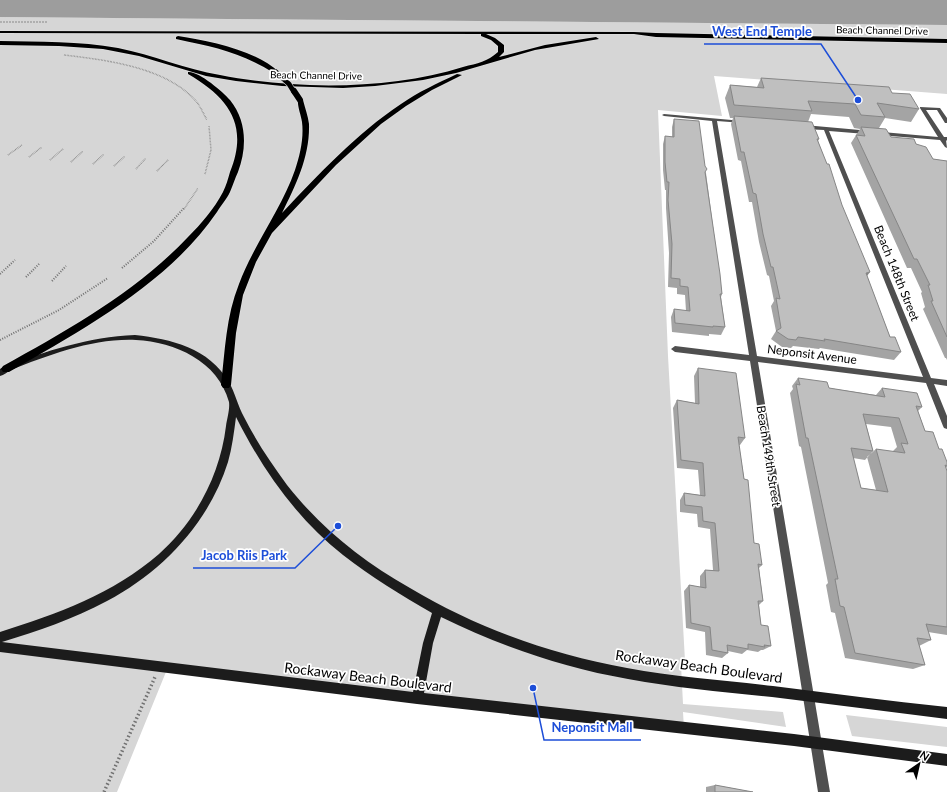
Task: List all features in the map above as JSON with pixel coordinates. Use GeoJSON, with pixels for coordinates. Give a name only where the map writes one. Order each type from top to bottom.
{"type":"FeatureCollection","features":[{"type":"Feature","properties":{"kind":"main road","name":"Beach Channel Drive"},"geometry":{"type":"LineString","coordinates":[[0,32],[634,33],[656,35],[947,40]]}},
{"type":"Feature","properties":{"kind":"main road"},"geometry":{"type":"LineString","coordinates":[[126,33],[179,38],[216,45],[252,58],[276,72],[289,84],[300,100],[305,113],[307,126],[304,154],[296,176],[270,231],[251,264],[238,296],[234,311],[226,385]]}},
{"type":"Feature","properties":{"kind":"main road"},"geometry":{"type":"LineString","coordinates":[[270,231],[333,163],[376,125],[405,104],[432,88],[490,61],[501,52],[501,45],[493,39],[472,33]]}},
{"type":"Feature","properties":{"kind":"main road","name":"Beach Channel Drive"},"geometry":{"type":"LineString","coordinates":[[0,43],[96,47],[139,54],[179,66],[240,80],[288,85],[330,86],[365,85],[419,79],[454,72],[534,49],[562,43],[656,35]]}},
{"type":"Feature","properties":{"kind":"main road"},"geometry":{"type":"LineString","coordinates":[[3,371],[89,320],[143,283],[172,258],[197,232],[216,208],[226,192],[235,172],[240,155],[240,130],[237,116],[221,95],[179,66]]}},
{"type":"Feature","properties":{"kind":"street"},"geometry":{"type":"LineString","coordinates":[[947,122],[938,109],[922,108],[945,139],[947,146]]}},
{"type":"Feature","properties":{"kind":"street"},"geometry":{"type":"LineString","coordinates":[[664,115],[750,122]]}},
{"type":"Feature","properties":{"kind":"street","name":"Beach 149th Street"},"geometry":{"type":"LineString","coordinates":[[714,119],[824,792]]}},
{"type":"Feature","properties":{"kind":"street"},"geometry":{"type":"LineString","coordinates":[[796,126],[945,139]]}},
{"type":"Feature","properties":{"kind":"street","name":"Beach 148th Street"},"geometry":{"type":"LineString","coordinates":[[826,129],[947,426]]}},
{"type":"Feature","properties":{"kind":"street","name":"Rockaway Beach Boulevard"},"geometry":{"type":"LineString","coordinates":[[3,371],[80,344],[116,338],[144,338],[168,343],[190,351],[215,369],[226,385],[233,403],[257,447],[273,472],[315,524],[344,550],[363,564],[438,611],[461,623],[511,644],[599,668],[662,680],[947,713]]}},
{"type":"Feature","properties":{"kind":"street","name":"Neponsit Avenue"},"geometry":{"type":"LineString","coordinates":[[675,349],[947,383]]}},
{"type":"Feature","properties":{"kind":"street"},"geometry":{"type":"LineString","coordinates":[[0,636],[45,624],[90,606],[136,577],[172,547],[206,503],[218,476],[230,436],[233,403]]}},
{"type":"Feature","properties":{"kind":"street"},"geometry":{"type":"LineString","coordinates":[[417,698],[428,643],[438,611]]}},
{"type":"Feature","properties":{"kind":"street","name":"Rockaway Beach Boulevard"},"geometry":{"type":"LineString","coordinates":[[0,647],[417,698],[815,743],[947,760]]}},
{"type":"Feature","properties":{"kind":"path"},"geometry":{"type":"LineString","coordinates":[[59,55],[99,60],[122,65],[163,78],[193,98],[207,120]]}},
{"type":"Feature","properties":{"kind":"path"},"geometry":{"type":"LineString","coordinates":[[205,174],[211,150],[210,126]]}},
{"type":"Feature","properties":{"kind":"path"},"geometry":{"type":"LineString","coordinates":[[8,155],[22,145]]}},
{"type":"Feature","properties":{"kind":"path"},"geometry":{"type":"LineString","coordinates":[[29,157],[42,147]]}},
{"type":"Feature","properties":{"kind":"path"},"geometry":{"type":"LineString","coordinates":[[50,160],[63,149]]}},
{"type":"Feature","properties":{"kind":"path"},"geometry":{"type":"LineString","coordinates":[[71,162],[83,152]]}},
{"type":"Feature","properties":{"kind":"path"},"geometry":{"type":"LineString","coordinates":[[93,164],[104,154]]}},
{"type":"Feature","properties":{"kind":"path"},"geometry":{"type":"LineString","coordinates":[[114,166],[125,156]]}},
{"type":"Feature","properties":{"kind":"path"},"geometry":{"type":"LineString","coordinates":[[136,169],[146,158]]}},
{"type":"Feature","properties":{"kind":"path"},"geometry":{"type":"LineString","coordinates":[[157,171],[168,160]]}},
{"type":"Feature","properties":{"kind":"path"},"geometry":{"type":"LineString","coordinates":[[122,268],[170,225],[185,208],[198,188]]}},
{"type":"Feature","properties":{"kind":"path"},"geometry":{"type":"LineString","coordinates":[[0,274],[15,260]]}},
{"type":"Feature","properties":{"kind":"path"},"geometry":{"type":"LineString","coordinates":[[26,277],[40,263]]}},
{"type":"Feature","properties":{"kind":"path"},"geometry":{"type":"LineString","coordinates":[[52,281],[66,266]]}},
{"type":"Feature","properties":{"kind":"path"},"geometry":{"type":"LineString","coordinates":[[0,340],[59,310],[108,278]]}},
{"type":"Feature","properties":{"kind":"path"},"geometry":{"type":"LineString","coordinates":[[104,792],[160,666]]}},
{"type":"Feature","properties":{"kind":"shaded area"},"geometry":{"type":"Polygon","coordinates":[[[0,0],[947,0],[947,25],[0,17],[0,0]]]}},
{"type":"Feature","properties":{"kind":"shaded area"},"geometry":{"type":"Polygon","coordinates":[[[0,17],[947,25],[947,94],[714,76],[722,116],[658,110],[668,356],[685,661],[681,665],[683,704],[783,712],[786,727],[683,712],[684,729],[168,667],[117,792],[0,792],[0,17]]]}},
{"type":"Feature","properties":{"kind":"shaded area"},"geometry":{"type":"Polygon","coordinates":[[[846,715],[947,727],[947,747],[852,736],[846,715]]]}},
{"type":"Feature","properties":{"kind":"building"},"geometry":{"type":"Polygon","coordinates":[[[761,78],[889,87],[892,93],[910,94],[919,109],[877,103],[885,117],[861,115],[855,104],[808,101],[812,111],[734,105],[730,85],[764,88],[761,78]]]}},
{"type":"Feature","properties":{"kind":"building"},"geometry":{"type":"Polygon","coordinates":[[[734,116],[812,122],[827,164],[829,164],[842,205],[870,272],[866,273],[890,337],[895,337],[901,352],[824,339],[825,341],[798,337],[796,340],[788,339],[776,331],[781,328],[776,298],[780,299],[773,267],[771,267],[763,234],[756,194],[753,193],[744,152],[741,152],[734,116]]]}},
{"type":"Feature","properties":{"kind":"building"},"geometry":{"type":"Polygon","coordinates":[[[674,119],[699,121],[705,166],[707,169],[705,172],[720,274],[722,294],[720,294],[725,327],[675,323],[674,309],[690,311],[688,287],[680,286],[680,279],[671,278],[672,244],[668,200],[669,182],[667,182],[665,162],[665,136],[674,137],[674,119]]]}},
{"type":"Feature","properties":{"kind":"building"},"geometry":{"type":"Polygon","coordinates":[[[861,127],[886,129],[891,137],[914,139],[916,144],[926,147],[933,159],[947,161],[947,337],[931,301],[933,301],[928,285],[930,285],[917,259],[914,259],[856,135],[865,136],[861,127]]]}},
{"type":"Feature","properties":{"kind":"building"},"geometry":{"type":"Polygon","coordinates":[[[698,368],[736,373],[745,438],[738,437],[744,479],[748,480],[754,543],[759,544],[762,565],[758,564],[763,601],[758,601],[761,625],[768,626],[771,646],[764,645],[765,647],[748,644],[748,649],[727,645],[728,653],[712,650],[710,627],[691,623],[689,585],[706,588],[705,570],[719,571],[715,523],[703,521],[702,507],[685,505],[684,493],[705,496],[703,463],[681,460],[677,400],[699,404],[698,368]]]}},
{"type":"Feature","properties":{"kind":"building"},"geometry":{"type":"Polygon","coordinates":[[[798,378],[827,382],[829,388],[885,397],[882,388],[917,393],[922,407],[916,406],[925,431],[933,432],[939,449],[942,449],[947,462],[947,466],[945,465],[947,471],[947,627],[926,624],[931,640],[917,638],[925,665],[855,653],[844,607],[840,606],[835,579],[838,579],[808,438],[806,438],[796,384],[800,385],[798,378]],[[863,414],[873,451],[851,448],[861,488],[888,492],[876,449],[905,453],[901,443],[908,444],[899,418],[863,414]]]}},
{"type":"Feature","properties":{"kind":"building"},"geometry":{"type":"Polygon","coordinates":[[[715,785],[753,792],[715,792],[715,785]]]}},
{"type":"Feature","properties":{"kind":"place","name":"West End Temple"},"geometry":{"type":"Point","coordinates":[858,100]}},
{"type":"Feature","properties":{"kind":"place","name":"Jacob Riis Park"},"geometry":{"type":"Point","coordinates":[338,526]}},
{"type":"Feature","properties":{"kind":"place","name":"Neponsit Mall"},"geometry":{"type":"Point","coordinates":[533,688]}}]}
